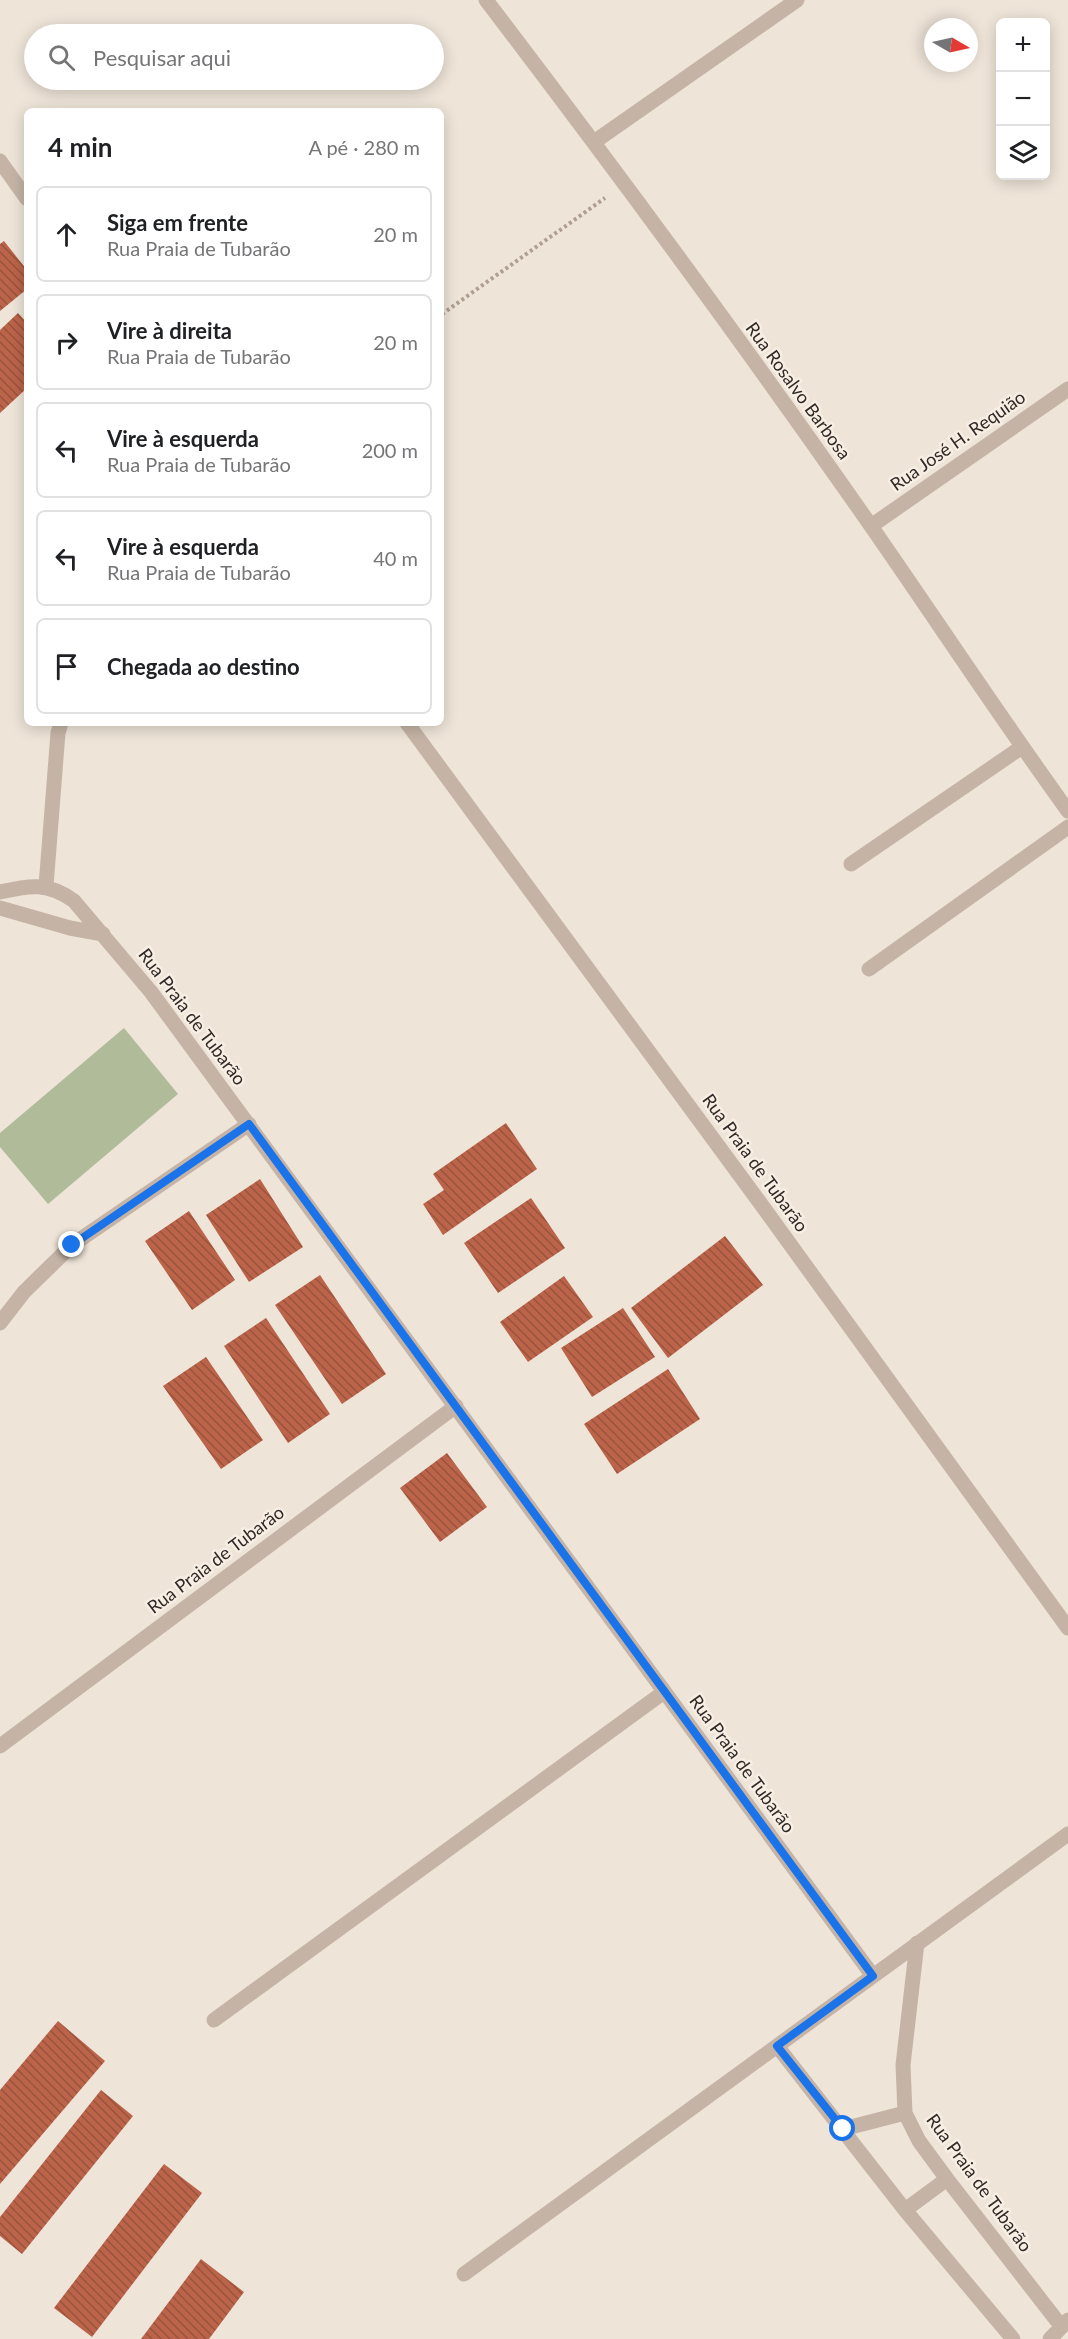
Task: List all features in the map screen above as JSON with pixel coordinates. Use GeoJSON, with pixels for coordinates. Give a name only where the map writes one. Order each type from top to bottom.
{"type":"FeatureCollection","features":[{"type":"Feature","properties":{"kind":"street","name":"Rua Rosalvo Barbosa"},"geometry":{"type":"LineString","coordinates":[[486,0],[625,184],[871,526],[1068,811]]}},
{"type":"Feature","properties":{"kind":"street"},"geometry":{"type":"LineString","coordinates":[[594,142],[797,0]]}},
{"type":"Feature","properties":{"kind":"street"},"geometry":{"type":"LineString","coordinates":[[0,161],[24,195]]}},
{"type":"Feature","properties":{"kind":"street","name":"Rua José H. Requião"},"geometry":{"type":"LineString","coordinates":[[871,526],[1068,389]]}},
{"type":"Feature","properties":{"kind":"street"},"geometry":{"type":"LineString","coordinates":[[0,892],[24,887],[46,886],[60,726]]}},
{"type":"Feature","properties":{"kind":"street","name":"Rua Praia de Tubarão"},"geometry":{"type":"LineString","coordinates":[[409,726],[758,1200],[1068,1628]]}},
{"type":"Feature","properties":{"kind":"street"},"geometry":{"type":"LineString","coordinates":[[851,864],[1022,747]]}},
{"type":"Feature","properties":{"kind":"street"},"geometry":{"type":"LineString","coordinates":[[869,969],[1068,826]]}},
{"type":"Feature","properties":{"kind":"street","name":"Rua Praia de Tubarão"},"geometry":{"type":"LineString","coordinates":[[46,886],[62,892],[74,901],[151,992],[873,1976]]}},
{"type":"Feature","properties":{"kind":"street"},"geometry":{"type":"LineString","coordinates":[[0,908],[70,928],[103,934]]}},
{"type":"Feature","properties":{"kind":"street"},"geometry":{"type":"LineString","coordinates":[[0,1323],[24,1292],[72,1245],[249,1124]]}},
{"type":"Feature","properties":{"kind":"street","name":"Rua Praia de Tubarão"},"geometry":{"type":"LineString","coordinates":[[0,1746],[456,1406]]}},
{"type":"Feature","properties":{"kind":"street","name":"Rua Praia de Tubarão"},"geometry":{"type":"LineString","coordinates":[[214,2020],[664,1692]]}},
{"type":"Feature","properties":{"kind":"street"},"geometry":{"type":"LineString","coordinates":[[464,2274],[1068,1834]]}},
{"type":"Feature","properties":{"kind":"street","name":"Rua Praia de Tubarão"},"geometry":{"type":"LineString","coordinates":[[917,1943],[903,2065],[904,2113],[920,2141],[947,2179],[1065,2323],[1050,2339]]}},
{"type":"Feature","properties":{"kind":"street"},"geometry":{"type":"LineString","coordinates":[[777,2046],[905,2210],[1013,2339]]}},
{"type":"Feature","properties":{"kind":"street"},"geometry":{"type":"LineString","coordinates":[[843,2129],[904,2113]]}},
{"type":"Feature","properties":{"kind":"street"},"geometry":{"type":"LineString","coordinates":[[905,2210],[947,2179]]}},
{"type":"Feature","properties":{"kind":"path"},"geometry":{"type":"LineString","coordinates":[[444,313],[625,184]]}},
{"type":"Feature","properties":{"kind":"green space"},"geometry":{"type":"Polygon","coordinates":[[[124,1028],[178,1094],[48,1204],[0,1147],[0,1133],[124,1028]]]}},
{"type":"Feature","properties":{"kind":"building"},"geometry":{"type":"Polygon","coordinates":[[[4,241],[24,266],[24,291],[0,311],[0,244],[4,241]]]}},
{"type":"Feature","properties":{"kind":"building"},"geometry":{"type":"Polygon","coordinates":[[[18,313],[24,320],[24,391],[0,413],[0,330],[18,313]]]}},
{"type":"Feature","properties":{"kind":"building"},"geometry":{"type":"Polygon","coordinates":[[[506,1123],[537,1169],[443,1235],[423,1204],[444,1190],[433,1174],[506,1123]]]}},
{"type":"Feature","properties":{"kind":"building"},"geometry":{"type":"Polygon","coordinates":[[[260,1179],[303,1247],[249,1282],[206,1215],[260,1179]]]}},
{"type":"Feature","properties":{"kind":"building"},"geometry":{"type":"Polygon","coordinates":[[[531,1198],[565,1248],[498,1293],[464,1243],[531,1198]]]}},
{"type":"Feature","properties":{"kind":"building"},"geometry":{"type":"Polygon","coordinates":[[[189,1211],[235,1280],[192,1310],[145,1241],[189,1211]]]}},
{"type":"Feature","properties":{"kind":"building"},"geometry":{"type":"Polygon","coordinates":[[[725,1236],[763,1285],[668,1358],[631,1308],[725,1236]]]}},
{"type":"Feature","properties":{"kind":"building"},"geometry":{"type":"Polygon","coordinates":[[[320,1275],[386,1374],[342,1404],[275,1305],[320,1275]]]}},
{"type":"Feature","properties":{"kind":"building"},"geometry":{"type":"Polygon","coordinates":[[[564,1276],[593,1317],[528,1362],[500,1322],[564,1276]]]}},
{"type":"Feature","properties":{"kind":"building"},"geometry":{"type":"Polygon","coordinates":[[[623,1308],[655,1357],[592,1397],[561,1348],[623,1308]]]}},
{"type":"Feature","properties":{"kind":"building"},"geometry":{"type":"Polygon","coordinates":[[[266,1318],[330,1414],[288,1443],[224,1346],[266,1318]]]}},
{"type":"Feature","properties":{"kind":"building"},"geometry":{"type":"Polygon","coordinates":[[[206,1357],[263,1440],[221,1469],[163,1386],[206,1357]]]}},
{"type":"Feature","properties":{"kind":"building"},"geometry":{"type":"Polygon","coordinates":[[[668,1369],[700,1419],[617,1474],[584,1424],[668,1369]]]}},
{"type":"Feature","properties":{"kind":"building"},"geometry":{"type":"Polygon","coordinates":[[[447,1453],[487,1507],[440,1542],[400,1488],[447,1453]]]}},
{"type":"Feature","properties":{"kind":"building"},"geometry":{"type":"Polygon","coordinates":[[[58,2021],[105,2061],[0,2184],[0,2090],[58,2021]]]}},
{"type":"Feature","properties":{"kind":"building"},"geometry":{"type":"Polygon","coordinates":[[[101,2090],[133,2116],[22,2254],[0,2236],[0,2217],[101,2090]]]}},
{"type":"Feature","properties":{"kind":"building"},"geometry":{"type":"Polygon","coordinates":[[[164,2164],[202,2193],[92,2337],[54,2308],[164,2164]]]}},
{"type":"Feature","properties":{"kind":"building"},"geometry":{"type":"Polygon","coordinates":[[[201,2259],[244,2292],[209,2339],[141,2339],[201,2259]]]}},
{"type":"Feature","properties":{"kind":"route"},"geometry":{"type":"LineString","coordinates":[[72,1245],[249,1124],[873,1976],[777,2046],[843,2129]]}}]}
